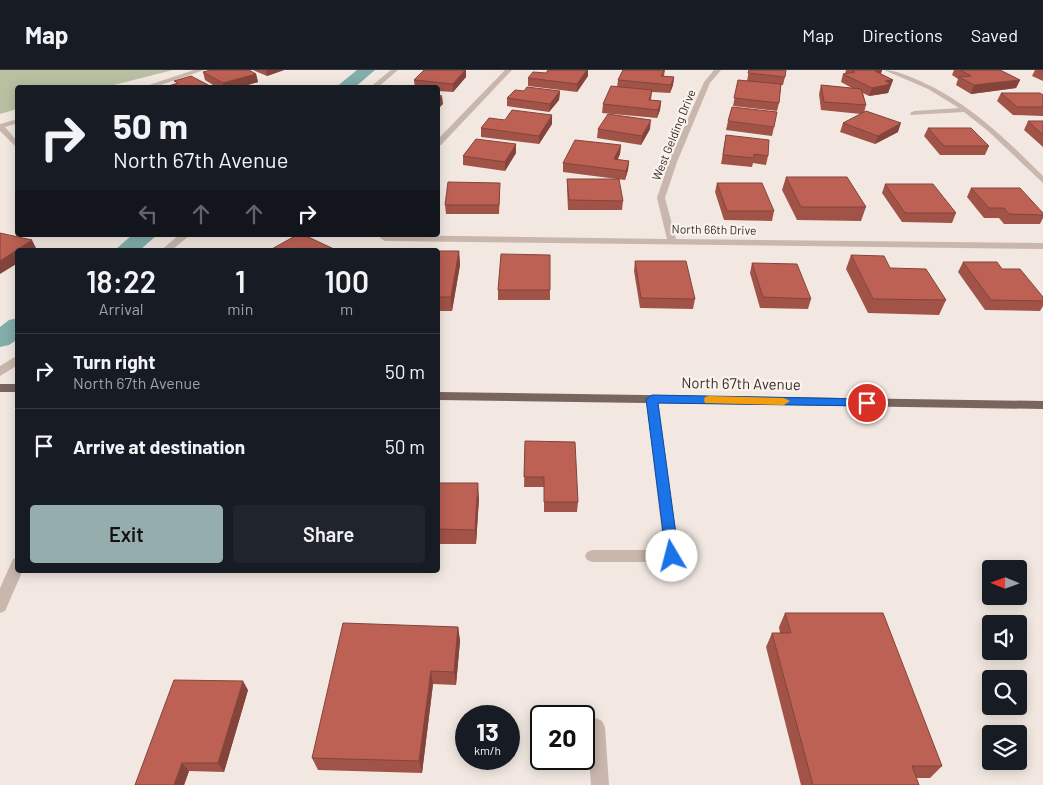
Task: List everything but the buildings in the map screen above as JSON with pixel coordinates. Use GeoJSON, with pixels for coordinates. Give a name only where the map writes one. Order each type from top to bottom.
{"type":"FeatureCollection","features":[{"type":"Feature","properties":{"kind":"main road"},"geometry":{"type":"LineString","coordinates":[[0,388],[15,388]]}},
{"type":"Feature","properties":{"kind":"main road","name":"North 67th Avenue"},"geometry":{"type":"LineString","coordinates":[[440,396],[1043,405]]}},
{"type":"Feature","properties":{"kind":"street"},"geometry":{"type":"LineString","coordinates":[[153,85],[201,70]]}},
{"type":"Feature","properties":{"kind":"street"},"geometry":{"type":"LineString","coordinates":[[376,85],[394,70]]}},
{"type":"Feature","properties":{"kind":"street"},"geometry":{"type":"LineString","coordinates":[[440,140],[509,70]]}},
{"type":"Feature","properties":{"kind":"street","name":"West Gelding Drive"},"geometry":{"type":"LineString","coordinates":[[672,242],[661,198],[673,162],[707,82],[718,70]]}},
{"type":"Feature","properties":{"kind":"street"},"geometry":{"type":"LineString","coordinates":[[887,70],[931,88],[965,110],[994,133],[1043,181]]}},
{"type":"Feature","properties":{"kind":"street"},"geometry":{"type":"LineString","coordinates":[[914,113],[965,110]]}},
{"type":"Feature","properties":{"kind":"street"},"geometry":{"type":"LineString","coordinates":[[15,122],[0,126],[15,144]]}},
{"type":"Feature","properties":{"kind":"street"},"geometry":{"type":"LineString","coordinates":[[169,248],[182,237]]}},
{"type":"Feature","properties":{"kind":"street","name":"North 66th Drive"},"geometry":{"type":"LineString","coordinates":[[386,237],[1043,246]]}},
{"type":"Feature","properties":{"kind":"street"},"geometry":{"type":"LineString","coordinates":[[0,372],[15,361]]}},
{"type":"Feature","properties":{"kind":"street"},"geometry":{"type":"LineString","coordinates":[[592,556],[672,556],[652,399]]}},
{"type":"Feature","properties":{"kind":"street"},"geometry":{"type":"LineString","coordinates":[[0,606],[15,570]]}},
{"type":"Feature","properties":{"kind":"street"},"geometry":{"type":"LineString","coordinates":[[596,727],[600,785]]}},
{"type":"Feature","properties":{"kind":"green space"},"geometry":{"type":"Polygon","coordinates":[[[0,70],[173,70],[114,85],[15,85],[15,110],[0,114],[0,70]]]}},
{"type":"Feature","properties":{"kind":"waterway"},"geometry":{"type":"LineString","coordinates":[[347,85],[367,70]]}},
{"type":"Feature","properties":{"kind":"waterway"},"geometry":{"type":"LineString","coordinates":[[129,248],[143,237]]}},
{"type":"Feature","properties":{"kind":"waterway"},"geometry":{"type":"LineString","coordinates":[[0,339],[15,328]]}},
{"type":"Feature","properties":{"kind":"slow traffic"},"geometry":{"type":"LineString","coordinates":[[709,400],[784,401]]}},
{"type":"Feature","properties":{"kind":"route"},"geometry":{"type":"LineString","coordinates":[[672,556],[652,399],[867,403]]}}]}
